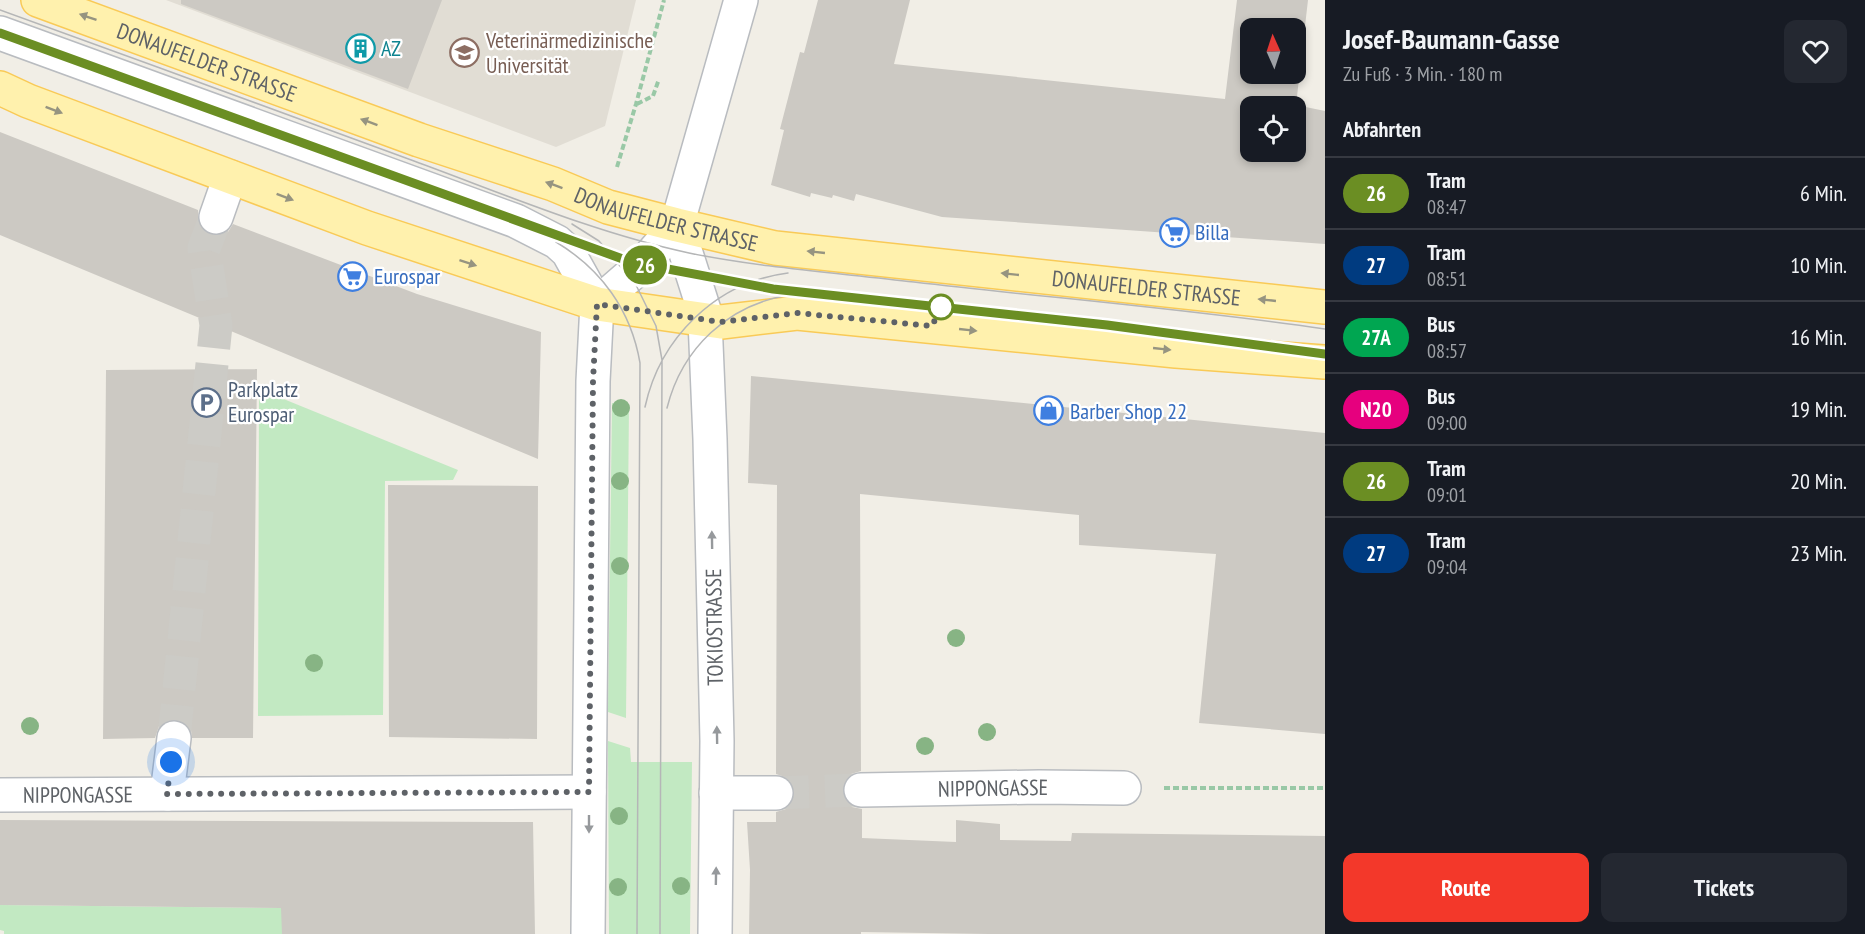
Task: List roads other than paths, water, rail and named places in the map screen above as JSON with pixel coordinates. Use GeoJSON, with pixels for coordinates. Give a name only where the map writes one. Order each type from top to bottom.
{"type":"FeatureCollection","features":[{"type":"Feature","properties":{"kind":"main road","name":"DONAUFELDER STRASSE"},"geometry":{"type":"LineString","coordinates":[[38,0],[419,140],[553,184],[608,207],[677,225],[775,248],[1325,307]]}},
{"type":"Feature","properties":{"kind":"main road"},"geometry":{"type":"LineString","coordinates":[[0,88],[28,101],[367,228],[597,304],[721,322],[797,313],[1176,351],[1325,362]]}},
{"type":"Feature","properties":{"kind":"street"},"geometry":{"type":"LineString","coordinates":[[588,934],[593,381],[597,304],[643,264],[677,225],[741,0]]}},
{"type":"Feature","properties":{"kind":"street","name":"DONAUFELDER STRASSE"},"geometry":{"type":"LineString","coordinates":[[0,33],[516,221],[557,242],[568,252],[597,304]]}},
{"type":"Feature","properties":{"kind":"street"},"geometry":{"type":"LineString","coordinates":[[216,217],[230,177]]}},
{"type":"Feature","properties":{"kind":"street","name":"TOKIOSTRASSE"},"geometry":{"type":"LineString","coordinates":[[677,225],[704,310],[705,320],[710,440],[716,793],[715,934]]}},
{"type":"Feature","properties":{"kind":"street"},"geometry":{"type":"LineString","coordinates":[[167,794],[174,738]]}},
{"type":"Feature","properties":{"kind":"street","name":"NIPPONGASSE"},"geometry":{"type":"LineString","coordinates":[[861,790],[1124,788]]}},
{"type":"Feature","properties":{"kind":"street","name":"NIPPONGASSE"},"geometry":{"type":"LineString","coordinates":[[0,795],[589,792]]}},
{"type":"Feature","properties":{"kind":"street"},"geometry":{"type":"LineString","coordinates":[[716,793],[776,793]]}},
{"type":"Feature","properties":{"kind":"tunnel"},"geometry":{"type":"LineString","coordinates":[[174,738],[216,325],[204,248],[216,217]]}},
{"type":"Feature","properties":{"kind":"tunnel"},"geometry":{"type":"LineString","coordinates":[[776,793],[861,790]]}},
{"type":"Feature","properties":{"kind":"tram line"},"geometry":{"type":"LineString","coordinates":[[0,10],[550,212],[654,245],[717,258],[773,266],[1325,329]]}},
{"type":"Feature","properties":{"kind":"tram line"},"geometry":{"type":"LineString","coordinates":[[0,33],[631,262],[773,289],[1107,325],[1325,354]]}},
{"type":"Feature","properties":{"kind":"tram line","name":"26"},"geometry":{"type":"LineString","coordinates":[[0,33],[631,262],[773,289],[1107,325],[1325,354]]}},
{"type":"Feature","properties":{"kind":"tram line"},"geometry":{"type":"LineString","coordinates":[[572,224],[599,241],[636,285],[656,326],[662,360],[660,934]]}},
{"type":"Feature","properties":{"kind":"tram line"},"geometry":{"type":"LineString","coordinates":[[556,242],[587,265],[612,293],[629,326],[640,363],[637,934]]}},
{"type":"Feature","properties":{"kind":"tram line"},"geometry":{"type":"LineString","coordinates":[[645,407],[652,382],[664,358],[695,318],[715,301],[737,288],[788,273]]}},
{"type":"Feature","properties":{"kind":"tram line"},"geometry":{"type":"LineString","coordinates":[[667,408],[684,366],[711,333],[746,308],[789,295]]}},
{"type":"Feature","properties":{"kind":"place","name":"AZ"},"geometry":{"type":"Point","coordinates":[360,48]}},
{"type":"Feature","properties":{"kind":"place","name":"Veterinärmedizinische Universität"},"geometry":{"type":"Point","coordinates":[465,53]}},
{"type":"Feature","properties":{"kind":"place","name":"Billa"},"geometry":{"type":"Point","coordinates":[1174,232]}},
{"type":"Feature","properties":{"kind":"place","name":"Eurospar"},"geometry":{"type":"Point","coordinates":[353,276]}},
{"type":"Feature","properties":{"kind":"place","name":"Parkplatz Eurospar"},"geometry":{"type":"Point","coordinates":[207,402]}},
{"type":"Feature","properties":{"kind":"place","name":"Barber Shop 22"},"geometry":{"type":"Point","coordinates":[1049,411]}}]}
